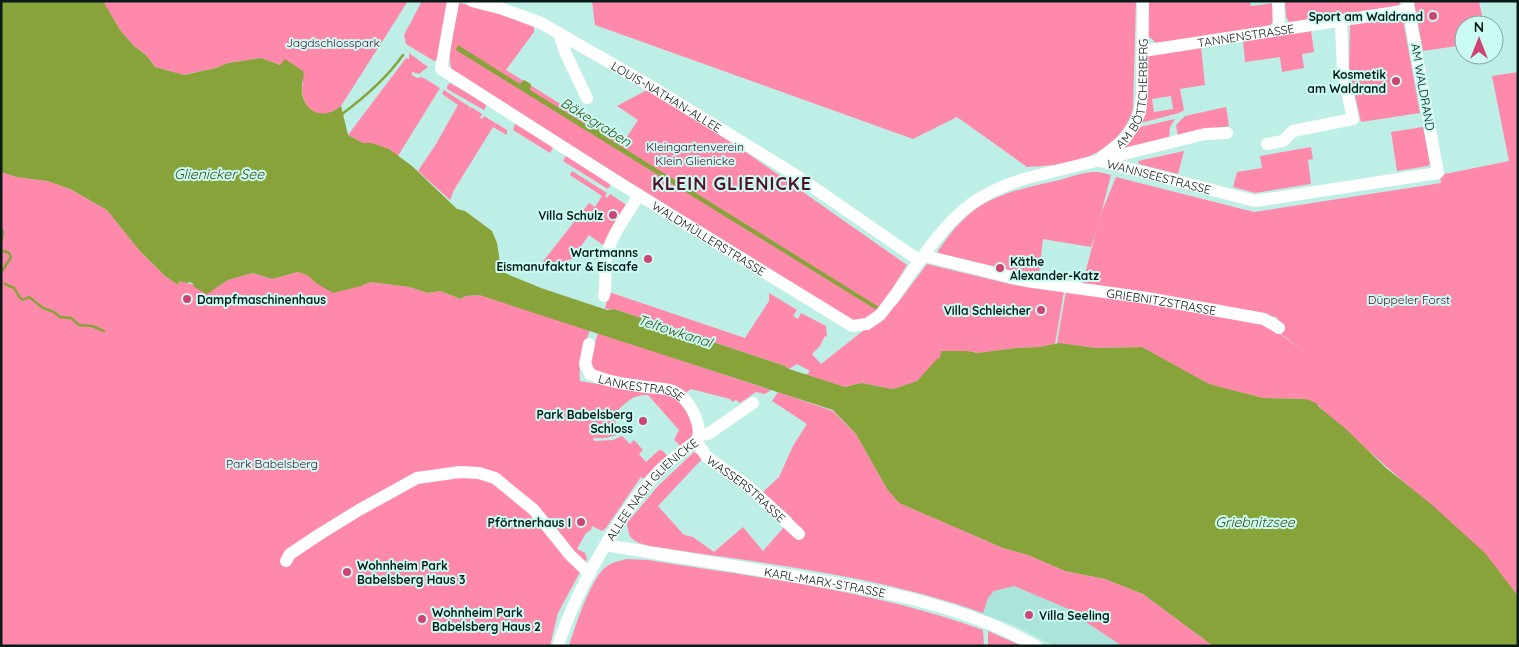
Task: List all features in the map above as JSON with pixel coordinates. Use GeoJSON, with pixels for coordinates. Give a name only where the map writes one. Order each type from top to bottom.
{"type":"FeatureCollection","features":[{"type":"Feature","properties":{"kind":"street","name":"WALDMÜLLERSTRASSE"},"geometry":{"type":"LineString","coordinates":[[454,1],[440,69],[852,326]]}},
{"type":"Feature","properties":{"kind":"street","name":"LOUIS-NATHAN-ALLEE"},"geometry":{"type":"LineString","coordinates":[[472,1],[541,23],[654,88],[794,174],[922,258]]}},
{"type":"Feature","properties":{"kind":"street","name":"AM BÖTTCHERBERG"},"geometry":{"type":"LineString","coordinates":[[1097,160],[1124,140],[1137,120],[1142,96],[1143,1]]}},
{"type":"Feature","properties":{"kind":"street"},"geometry":{"type":"LineString","coordinates":[[1278,1],[1279,30]]}},
{"type":"Feature","properties":{"kind":"street","name":"TANNENSTRASSE"},"geometry":{"type":"LineString","coordinates":[[1143,51],[1341,20],[1408,6]]}},
{"type":"Feature","properties":{"kind":"street","name":"AM WALDRAND"},"geometry":{"type":"LineString","coordinates":[[1408,6],[1438,172]]}},
{"type":"Feature","properties":{"kind":"street"},"geometry":{"type":"LineString","coordinates":[[1266,144],[1283,142],[1293,131],[1353,119],[1343,73],[1341,20]]}},
{"type":"Feature","properties":{"kind":"street"},"geometry":{"type":"LineString","coordinates":[[559,34],[566,54],[587,98]]}},
{"type":"Feature","properties":{"kind":"street","name":"AM BÖTTCHERBERG"},"geometry":{"type":"LineString","coordinates":[[1097,160],[1204,134],[1227,133]]}},
{"type":"Feature","properties":{"kind":"street","name":"WANNSEESTRASSE"},"geometry":{"type":"LineString","coordinates":[[852,326],[867,324],[880,315],[950,223],[985,195],[1018,181],[1097,160],[1255,200],[1438,172]]}},
{"type":"Feature","properties":{"kind":"street"},"geometry":{"type":"LineString","coordinates":[[604,296],[606,288],[605,264],[609,247],[612,239],[640,195]]}},
{"type":"Feature","properties":{"kind":"street","name":"GRIEBNITZSTRASSE"},"geometry":{"type":"LineString","coordinates":[[922,258],[1026,281],[1138,297],[1264,319],[1279,328]]}},
{"type":"Feature","properties":{"kind":"street","name":"LANKESTRASSE"},"geometry":{"type":"LineString","coordinates":[[589,344],[585,364],[590,374],[617,383],[665,389],[677,394],[686,402],[694,415],[697,423],[698,438]]}},
{"type":"Feature","properties":{"kind":"street","name":"ALLEE NACH GLIENICKE"},"geometry":{"type":"LineString","coordinates":[[558,646],[571,611],[606,545],[648,483],[661,469],[698,438],[708,434],[753,403]]}},
{"type":"Feature","properties":{"kind":"street","name":"WASSERSTRASSE"},"geometry":{"type":"LineString","coordinates":[[698,438],[708,456],[750,487],[799,534]]}},
{"type":"Feature","properties":{"kind":"street"},"geometry":{"type":"LineString","coordinates":[[286,561],[290,554],[402,485],[417,478],[460,472],[479,473],[494,478],[534,510],[570,556],[590,574]]}},
{"type":"Feature","properties":{"kind":"street","name":"KARL-MARX-STRASSE"},"geometry":{"type":"LineString","coordinates":[[606,545],[824,581],[922,601],[986,622],[1036,646]]}},
{"type":"Feature","properties":{"kind":"shaded area"},"geometry":{"type":"Polygon","coordinates":[[[982,566],[1129,634],[1122,646],[1055,646],[1016,626],[964,607],[982,566]]]}},
{"type":"Feature","properties":{"kind":"green space","name":"Jagdschlosspark"},"geometry":{"type":"Polygon","coordinates":[[[102,1],[408,1],[341,106],[332,112],[320,114],[314,112],[306,104],[302,93],[303,82],[280,65],[261,58],[228,63],[216,68],[183,75],[155,67],[146,55],[134,46],[120,30],[102,1]]]}},
{"type":"Feature","properties":{"kind":"green space"},"geometry":{"type":"Polygon","coordinates":[[[422,1],[448,1],[437,60],[434,61],[406,44],[404,35],[422,1]]]}},
{"type":"Feature","properties":{"kind":"green space"},"geometry":{"type":"Polygon","coordinates":[[[592,1],[1136,1],[1133,108],[1126,125],[1120,133],[1099,151],[1068,163],[1027,167],[957,117],[913,139],[595,25],[592,1]]]}},
{"type":"Feature","properties":{"kind":"green space"},"geometry":{"type":"Polygon","coordinates":[[[1148,1],[1254,1],[1250,3],[1251,6],[1273,3],[1273,22],[1268,27],[1156,43],[1147,35],[1148,1]]]}},
{"type":"Feature","properties":{"kind":"green space"},"geometry":{"type":"Polygon","coordinates":[[[1285,1],[1399,1],[1400,4],[1396,7],[1289,22],[1286,17],[1285,1]]]}},
{"type":"Feature","properties":{"kind":"green space"},"geometry":{"type":"Polygon","coordinates":[[[1414,1],[1479,1],[1482,15],[1454,15],[1454,46],[1423,51],[1414,1]]]}},
{"type":"Feature","properties":{"kind":"green space","name":"Kleingartenverein Klein Glienicke"},"geometry":{"type":"Polygon","coordinates":[[[459,3],[509,14],[534,27],[534,32],[506,70],[623,143],[638,120],[617,106],[647,90],[713,129],[907,265],[883,304],[866,320],[855,322],[452,70],[450,56],[459,3]]]}},
{"type":"Feature","properties":{"kind":"green space"},"geometry":{"type":"Polygon","coordinates":[[[1399,17],[1403,20],[1420,113],[1361,122],[1349,68],[1350,24],[1399,17]]]}},
{"type":"Feature","properties":{"kind":"green space"},"geometry":{"type":"Polygon","coordinates":[[[1311,30],[1314,52],[1302,54],[1304,68],[1282,72],[1280,57],[1245,62],[1243,40],[1311,30]]]}},
{"type":"Feature","properties":{"kind":"green space"},"geometry":{"type":"Polygon","coordinates":[[[1201,46],[1205,85],[1180,89],[1184,110],[1179,113],[1141,123],[1148,56],[1201,46]],[[1171,96],[1152,99],[1154,112],[1173,109],[1171,96]]]}},
{"type":"Feature","properties":{"kind":"green space"},"geometry":{"type":"Polygon","coordinates":[[[409,53],[428,67],[419,74],[412,72],[412,75],[417,78],[422,77],[440,88],[398,156],[389,149],[372,143],[363,143],[348,135],[406,58],[409,59],[409,53]]]}},
{"type":"Feature","properties":{"kind":"green space","name":"Düppeler Forst"},"geometry":{"type":"Polygon","coordinates":[[[1518,72],[1518,596],[1484,553],[1319,407],[1322,403],[1319,406],[1306,399],[1263,398],[1208,384],[1142,347],[1096,348],[1057,343],[1066,291],[1263,322],[1308,354],[1281,334],[1282,324],[1276,317],[1116,288],[1082,285],[1096,232],[1091,247],[1043,239],[1039,275],[1022,273],[938,253],[950,234],[963,220],[988,202],[1017,190],[1092,172],[1111,175],[1097,229],[1116,177],[1254,212],[1441,183],[1440,175],[1509,161],[1492,76],[1518,72]]]}},
{"type":"Feature","properties":{"kind":"green space"},"geometry":{"type":"Polygon","coordinates":[[[450,83],[487,104],[484,110],[447,89],[450,83]]]}},
{"type":"Feature","properties":{"kind":"green space"},"geometry":{"type":"Polygon","coordinates":[[[444,90],[470,107],[469,111],[471,107],[482,114],[480,118],[482,119],[484,116],[507,130],[507,135],[493,127],[454,190],[450,200],[418,171],[458,105],[442,94],[444,90]]]}},
{"type":"Feature","properties":{"kind":"green space"},"geometry":{"type":"Polygon","coordinates":[[[1226,107],[1229,126],[1178,137],[1176,125],[1185,116],[1226,107]]]}},
{"type":"Feature","properties":{"kind":"green space"},"geometry":{"type":"Polygon","coordinates":[[[1175,119],[1170,127],[1169,139],[1122,148],[1140,127],[1175,119]]]}},
{"type":"Feature","properties":{"kind":"green space"},"geometry":{"type":"Polygon","coordinates":[[[515,124],[554,146],[550,153],[513,130],[515,124]]]}},
{"type":"Feature","properties":{"kind":"green space"},"geometry":{"type":"Polygon","coordinates":[[[1423,127],[1430,164],[1428,166],[1397,171],[1391,132],[1423,127]]]}},
{"type":"Feature","properties":{"kind":"green space"},"geometry":{"type":"Polygon","coordinates":[[[1311,147],[1313,159],[1308,160],[1311,184],[1255,193],[1233,187],[1237,172],[1262,168],[1260,156],[1311,147]]]}},
{"type":"Feature","properties":{"kind":"green space"},"geometry":{"type":"Polygon","coordinates":[[[1184,151],[1178,174],[1139,164],[1138,161],[1184,151]]]}},
{"type":"Feature","properties":{"kind":"green space"},"geometry":{"type":"Polygon","coordinates":[[[567,154],[612,182],[608,189],[563,161],[567,154]]]}},
{"type":"Feature","properties":{"kind":"green space"},"geometry":{"type":"Polygon","coordinates":[[[572,171],[607,193],[605,196],[607,198],[610,194],[628,206],[603,245],[589,235],[572,259],[537,269],[589,203],[595,207],[602,196],[570,175],[572,171]]]}},
{"type":"Feature","properties":{"kind":"green space","name":"Park Babelsberg"},"geometry":{"type":"Polygon","coordinates":[[[1,172],[16,177],[47,181],[70,189],[107,210],[138,249],[165,276],[178,285],[180,281],[212,290],[228,280],[253,273],[272,279],[298,272],[307,275],[316,283],[361,286],[371,282],[409,287],[428,293],[440,291],[461,299],[465,296],[479,295],[590,330],[581,362],[580,381],[628,389],[664,392],[682,403],[697,430],[683,448],[674,440],[679,430],[648,395],[642,395],[630,400],[615,413],[616,429],[620,434],[606,438],[593,438],[594,441],[613,440],[622,436],[630,444],[634,440],[643,450],[639,454],[646,462],[659,450],[663,451],[669,458],[648,481],[641,477],[606,528],[602,531],[592,526],[591,530],[586,533],[577,549],[585,553],[587,559],[558,613],[550,646],[1,646],[1,172]]]}},
{"type":"Feature","properties":{"kind":"green space"},"geometry":{"type":"Polygon","coordinates":[[[927,264],[1014,285],[1064,291],[1055,344],[977,353],[968,351],[940,358],[917,381],[893,389],[861,383],[845,387],[806,375],[810,371],[797,364],[789,369],[785,366],[614,309],[605,309],[609,292],[745,338],[769,301],[769,293],[797,310],[793,316],[798,319],[801,313],[826,326],[827,337],[825,336],[820,346],[812,354],[821,364],[897,304],[927,264]]]}},
{"type":"Feature","properties":{"kind":"green space"},"geometry":{"type":"Polygon","coordinates":[[[598,333],[771,390],[765,394],[756,392],[740,403],[736,400],[732,402],[730,399],[691,389],[684,394],[619,380],[593,371],[590,358],[598,333]]]}},
{"type":"Feature","properties":{"kind":"green space"},"geometry":{"type":"Polygon","coordinates":[[[778,392],[833,411],[856,434],[887,489],[899,503],[1003,548],[1028,555],[1065,571],[1105,579],[1143,594],[1213,646],[1122,646],[1077,616],[1078,613],[1014,586],[994,591],[988,598],[983,613],[943,600],[860,580],[649,546],[632,539],[627,523],[658,486],[694,452],[703,458],[658,506],[684,535],[693,537],[714,552],[743,527],[763,551],[792,518],[763,492],[779,477],[793,446],[807,424],[772,401],[778,392]]]}},
{"type":"Feature","properties":{"kind":"green space"},"geometry":{"type":"Polygon","coordinates":[[[626,559],[648,560],[860,595],[901,605],[983,630],[984,646],[569,646],[584,603],[595,580],[607,566],[626,559]]]}},
{"type":"Feature","properties":{"kind":"green space"},"geometry":{"type":"Polygon","coordinates":[[[988,631],[1022,646],[988,646],[988,631]]]}},
{"type":"Feature","properties":{"kind":"water"},"geometry":{"type":"Polygon","coordinates":[[[1,1],[103,1],[120,30],[134,46],[146,55],[155,67],[184,75],[216,68],[228,63],[261,58],[280,65],[285,59],[303,71],[303,97],[312,110],[321,114],[341,106],[348,135],[363,143],[372,143],[389,149],[412,166],[457,209],[465,211],[492,231],[497,243],[502,268],[507,274],[541,288],[607,310],[614,309],[845,387],[861,383],[893,389],[917,381],[940,358],[941,351],[977,353],[1039,347],[1059,343],[1096,348],[1142,347],[1209,384],[1263,398],[1306,399],[1316,403],[1386,468],[1431,504],[1485,553],[1518,596],[1518,646],[1213,646],[1143,594],[1105,579],[1065,571],[1028,555],[1003,548],[899,503],[887,489],[856,434],[833,410],[479,295],[465,296],[461,299],[440,291],[428,293],[409,287],[371,282],[333,293],[307,275],[298,272],[272,279],[253,273],[228,280],[207,294],[194,287],[190,282],[180,281],[178,285],[165,276],[138,249],[107,210],[70,189],[47,181],[16,177],[1,172],[1,1]]]}},
{"type":"Feature","properties":{"kind":"water","name":"Bäkegraben"},"geometry":{"type":"Polygon","coordinates":[[[458,45],[520,84],[524,80],[531,84],[530,90],[590,127],[595,124],[605,130],[606,137],[879,307],[875,309],[456,50],[458,45]]]}},
{"type":"Feature","properties":{"kind":"waterway","name":"Bäkegraben"},"geometry":{"type":"LineString","coordinates":[[342,114],[375,87],[403,55]]}},
{"type":"Feature","properties":{"kind":"waterway"},"geometry":{"type":"LineString","coordinates":[[1,228],[3,232],[1,243]]}},
{"type":"Feature","properties":{"kind":"waterway"},"geometry":{"type":"LineString","coordinates":[[1,250],[9,253],[11,257],[3,270]]}},
{"type":"Feature","properties":{"kind":"waterway"},"geometry":{"type":"LineString","coordinates":[[5,284],[14,288],[23,300],[29,297],[43,308],[54,312],[60,317],[71,318],[79,325],[92,326],[104,331]]}},
{"type":"Feature","properties":{"kind":"place","name":"Sport am Waldrand"},"geometry":{"type":"Point","coordinates":[1433,16]}},
{"type":"Feature","properties":{"kind":"place","name":"Kosmetik am Waldrand"},"geometry":{"type":"Point","coordinates":[1396,81]}},
{"type":"Feature","properties":{"kind":"place","name":"Villa Schulz"},"geometry":{"type":"Point","coordinates":[613,215]}},
{"type":"Feature","properties":{"kind":"place","name":"Wartmanns Eismanufaktur & Eiscafe"},"geometry":{"type":"Point","coordinates":[648,259]}},
{"type":"Feature","properties":{"kind":"place","name":"Käthe Alexander-Katz"},"geometry":{"type":"Point","coordinates":[1000,268]}},
{"type":"Feature","properties":{"kind":"place","name":"Dampfmaschinenhaus"},"geometry":{"type":"Point","coordinates":[187,299]}},
{"type":"Feature","properties":{"kind":"place","name":"Villa Schleicher"},"geometry":{"type":"Point","coordinates":[1041,310]}},
{"type":"Feature","properties":{"kind":"place","name":"Park Babelsberg Schloss"},"geometry":{"type":"Point","coordinates":[643,421]}},
{"type":"Feature","properties":{"kind":"place","name":"Pförtnerhaus I"},"geometry":{"type":"Point","coordinates":[581,522]}},
{"type":"Feature","properties":{"kind":"place","name":"Wohnheim Park Babelsberg Haus 3"},"geometry":{"type":"Point","coordinates":[347,572]}},
{"type":"Feature","properties":{"kind":"place","name":"Villa Seeling"},"geometry":{"type":"Point","coordinates":[1029,615]}},
{"type":"Feature","properties":{"kind":"place","name":"Wohnheim Park Babelsberg Haus 2"},"geometry":{"type":"Point","coordinates":[422,619]}},
{"type":"Feature","properties":{"kind":"district","name":"KLEIN GLIENICKE"},"geometry":{"type":"Point","coordinates":[732,183]}},
{"type":"Feature","properties":{"kind":"water label","name":"Glienicker See"},"geometry":{"type":"Point","coordinates":[219,174]}},
{"type":"Feature","properties":{"kind":"water label","name":"Teltowkanal"},"geometry":{"type":"Point","coordinates":[675,331]}},
{"type":"Feature","properties":{"kind":"water label","name":"Griebnitzsee"},"geometry":{"type":"Point","coordinates":[1255,522]}}]}
